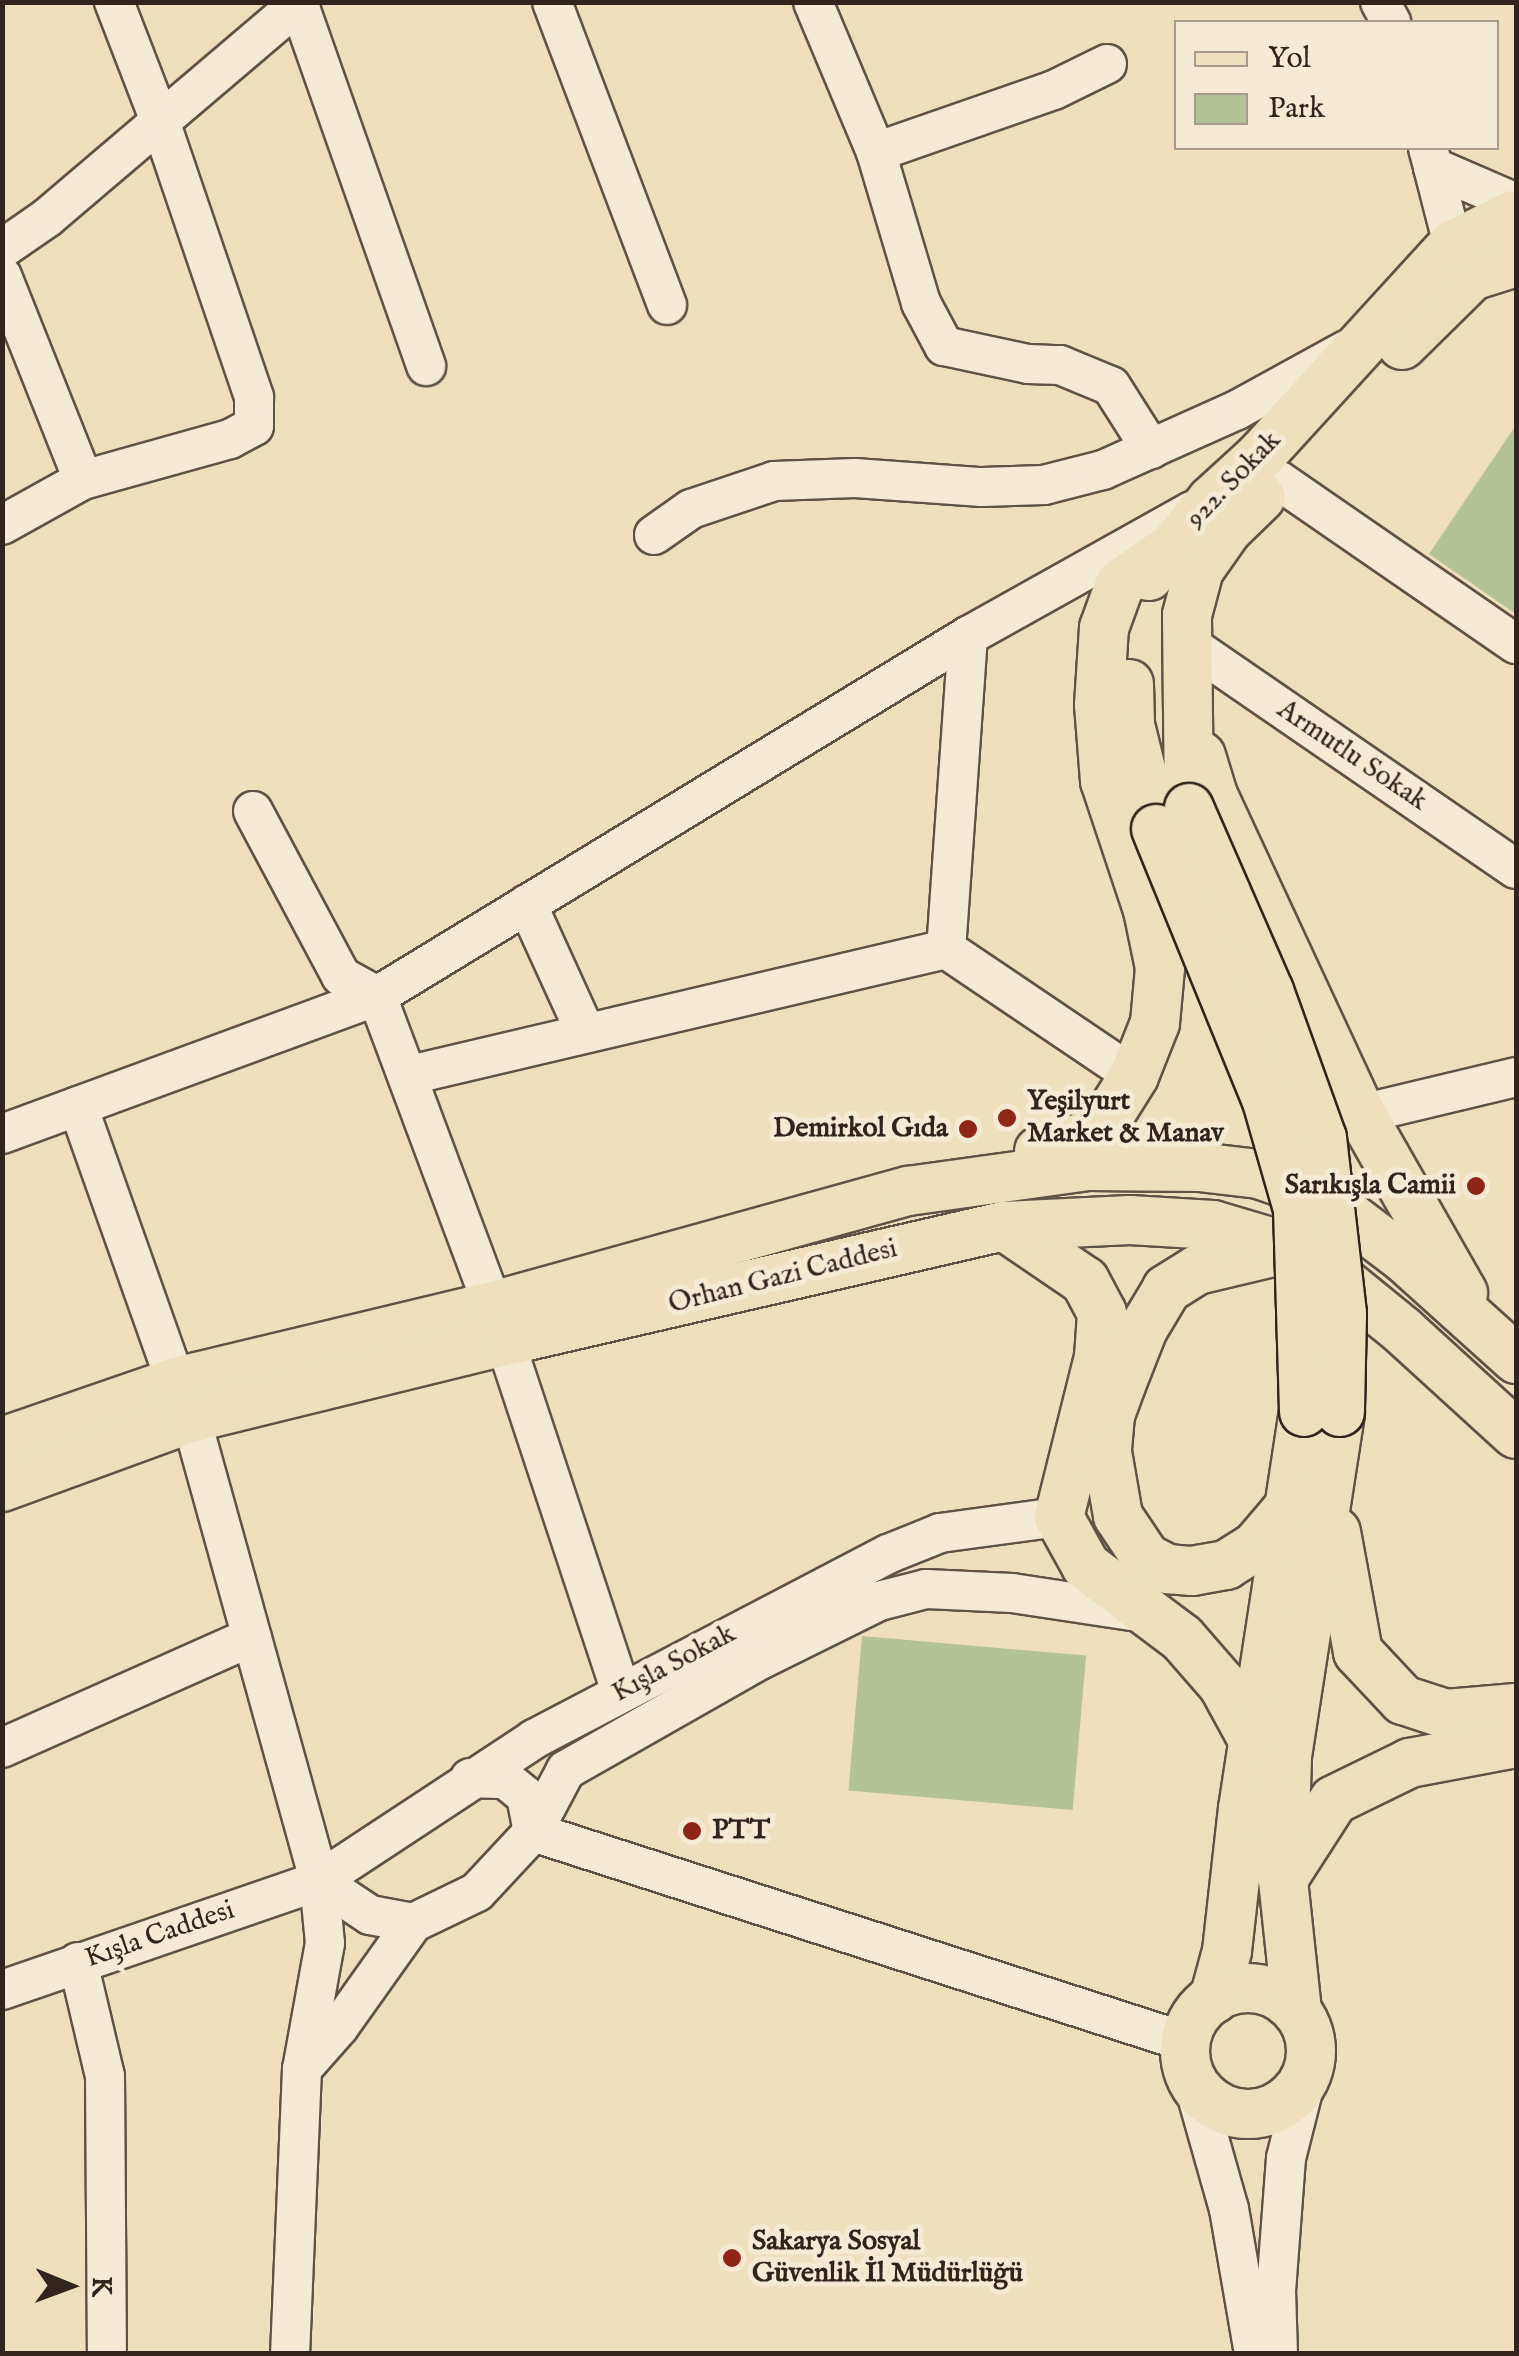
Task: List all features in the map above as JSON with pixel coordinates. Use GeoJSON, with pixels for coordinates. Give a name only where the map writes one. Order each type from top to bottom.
{"type":"FeatureCollection","features":[{"type":"Feature","properties":{"kind":"main road","name":"922. Sokak"},"geometry":{"type":"LineString","coordinates":[[1173,819],[1130,725],[1127,658],[1138,599],[1169,550],[1212,500],[1260,456],[1454,245],[1515,214]]}},
{"type":"Feature","properties":{"kind":"main road"},"geometry":{"type":"LineString","coordinates":[[1310,1500],[1253,1740],[1227,1951],[1214,1998],[1192,2022],[1189,2062],[1206,2098],[1224,2109],[1254,2113],[1284,2104],[1299,2089],[1308,2070],[1308,2029],[1298,2011],[1283,1879],[1288,1756],[1310,1500],[1322,1412],[1298,1210],[1267,1101],[1173,819],[1187,707],[1188,615],[1199,570],[1228,530],[1413,332],[1472,276],[1516,262]]}},
{"type":"Feature","properties":{"kind":"main road"},"geometry":{"type":"LineString","coordinates":[[908,1191],[1099,1132],[1134,1076],[1155,1023],[1160,968],[1148,910],[1106,781],[1099,705],[1104,628],[1120,584],[1169,550]]}},
{"type":"Feature","properties":{"kind":"main road"},"geometry":{"type":"LineString","coordinates":[[1187,707],[1212,793],[1361,1114],[1480,1322]]}},
{"type":"Feature","properties":{"kind":"main road","name":"Orhan Gazi Caddesi"},"geometry":{"type":"LineString","coordinates":[[499,1324],[908,1191],[1088,1166],[1199,1168],[1259,1174],[1300,1188],[1350,1217],[1480,1322],[1516,1359]]}},
{"type":"Feature","properties":{"kind":"main road","name":"Orhan Gazi Caddesi"},"geometry":{"type":"LineString","coordinates":[[2,1442],[499,1324],[1004,1226],[1130,1220],[1213,1225],[1290,1248],[1338,1278],[1389,1319],[1516,1434]]}},
{"type":"Feature","properties":{"kind":"main road"},"geometry":{"type":"LineString","coordinates":[[1004,1226],[1085,1281],[1102,1314],[1099,1357],[1059,1517],[1086,1566],[1182,1638],[1223,1685],[1253,1740]]}},
{"type":"Feature","properties":{"kind":"main road"},"geometry":{"type":"LineString","coordinates":[[1290,1248],[1198,1270],[1167,1289],[1144,1329],[1120,1385],[1110,1415],[1107,1452],[1118,1516],[1146,1558],[1168,1569],[1192,1571],[1226,1565],[1256,1546],[1310,1500]]}},
{"type":"Feature","properties":{"kind":"main road","name":"Orhan Gazi Caddesi"},"geometry":{"type":"LineString","coordinates":[[2,1488],[183,1400]]}},
{"type":"Feature","properties":{"kind":"main road"},"geometry":{"type":"LineString","coordinates":[[1310,1500],[1358,1652],[1403,1700],[1446,1714],[1516,1708]]}},
{"type":"Feature","properties":{"kind":"main road"},"geometry":{"type":"LineString","coordinates":[[1283,1879],[1334,1800],[1410,1763],[1516,1743]]}},
{"type":"Feature","properties":{"kind":"main road"},"geometry":{"type":"LineString","coordinates":[[1214,1998],[1242,1988],[1262,1989],[1298,2011]]}},
{"type":"Feature","properties":{"kind":"street"},"geometry":{"type":"LineString","coordinates":[[2,524],[83,480],[230,439],[254,426],[254,397],[160,121],[114,2]]}},
{"type":"Feature","properties":{"kind":"street"},"geometry":{"type":"LineString","coordinates":[[552,2],[667,306]]}},
{"type":"Feature","properties":{"kind":"street"},"geometry":{"type":"LineString","coordinates":[[813,2],[876,152],[921,303],[944,346],[1028,364],[1060,365],[1111,386],[1151,449]]}},
{"type":"Feature","properties":{"kind":"street"},"geometry":{"type":"LineString","coordinates":[[2,249],[48,217],[299,4],[426,366]]}},
{"type":"Feature","properties":{"kind":"street"},"geometry":{"type":"LineString","coordinates":[[876,152],[1054,90],[1107,64]]}},
{"type":"Feature","properties":{"kind":"street"},"geometry":{"type":"LineString","coordinates":[[1431,157],[1515,214]]}},
{"type":"Feature","properties":{"kind":"street"},"geometry":{"type":"LineString","coordinates":[[1431,157],[1454,245]]}},
{"type":"Feature","properties":{"kind":"street"},"geometry":{"type":"LineString","coordinates":[[2,276],[83,480]]}},
{"type":"Feature","properties":{"kind":"street"},"geometry":{"type":"LineString","coordinates":[[654,535],[691,509],[774,481],[856,478],[982,487],[1044,485],[1103,470],[1237,410],[1366,339]]}},
{"type":"Feature","properties":{"kind":"street"},"geometry":{"type":"LineString","coordinates":[[1278,480],[1516,644]]}},
{"type":"Feature","properties":{"kind":"street"},"geometry":{"type":"LineString","coordinates":[[2,1134],[377,996],[968,636],[1212,500]]}},
{"type":"Feature","properties":{"kind":"street"},"geometry":{"type":"LineString","coordinates":[[946,949],[968,636]]}},
{"type":"Feature","properties":{"kind":"street","name":"Armutlu Sokak"},"geometry":{"type":"LineString","coordinates":[[1188,643],[1516,869]]}},
{"type":"Feature","properties":{"kind":"street"},"geometry":{"type":"LineString","coordinates":[[253,811],[341,976],[377,996],[410,1075],[499,1324],[621,1692]]}},
{"type":"Feature","properties":{"kind":"street"},"geometry":{"type":"LineString","coordinates":[[527,904],[585,1031]]}},
{"type":"Feature","properties":{"kind":"street"},"geometry":{"type":"LineString","coordinates":[[410,1075],[946,949],[1134,1076]]}},
{"type":"Feature","properties":{"kind":"street"},"geometry":{"type":"LineString","coordinates":[[1361,1114],[1516,1077]]}},
{"type":"Feature","properties":{"kind":"street"},"geometry":{"type":"LineString","coordinates":[[78,1106],[183,1400],[319,1881],[325,1943],[302,2069],[290,2354]]}},
{"type":"Feature","properties":{"kind":"street","name":"Kışla Sokak"},"geometry":{"type":"LineString","coordinates":[[319,1881],[470,1778],[621,1692],[888,1554],[940,1533],[1059,1517]]}},
{"type":"Feature","properties":{"kind":"street","name":"Kışla Sokak"},"geometry":{"type":"LineString","coordinates":[[414,1923],[476,1892],[533,1832],[566,1770],[760,1660],[879,1601],[926,1589],[1012,1594],[1145,1613]]}},
{"type":"Feature","properties":{"kind":"street"},"geometry":{"type":"LineString","coordinates":[[2,1748],[251,1637]]}},
{"type":"Feature","properties":{"kind":"street"},"geometry":{"type":"LineString","coordinates":[[470,1778],[505,1779],[526,1796],[533,1832],[1189,2062],[1229,2209],[1254,2354]]}},
{"type":"Feature","properties":{"kind":"street"},"geometry":{"type":"LineString","coordinates":[[302,2069],[414,1923],[370,1915],[319,1881]]}},
{"type":"Feature","properties":{"kind":"street","name":"Kışla Caddesi"},"geometry":{"type":"LineString","coordinates":[[2,1990],[319,1881]]}},
{"type":"Feature","properties":{"kind":"street"},"geometry":{"type":"LineString","coordinates":[[78,1962],[105,2076],[107,2354]]}},
{"type":"Feature","properties":{"kind":"street"},"geometry":{"type":"LineString","coordinates":[[1278,2354],[1276,2291],[1286,2158],[1308,2070]]}},
{"type":"Feature","properties":{"kind":"green space"},"geometry":{"type":"Polygon","coordinates":[[[1516,425],[1516,614],[1429,554],[1516,425]]]}},
{"type":"Feature","properties":{"kind":"green space"},"geometry":{"type":"Polygon","coordinates":[[[862,1636],[1086,1656],[1073,1810],[848,1790],[862,1636]]]}},
{"type":"Feature","properties":{"kind":"place","name":"Yeşilyurt Market & Manav"},"geometry":{"type":"Point","coordinates":[1007,1118]}},
{"type":"Feature","properties":{"kind":"place","name":"Demirkol Gıda"},"geometry":{"type":"Point","coordinates":[968,1129]}},
{"type":"Feature","properties":{"kind":"place","name":"Sarıkışla Camii"},"geometry":{"type":"Point","coordinates":[1476,1186]}},
{"type":"Feature","properties":{"kind":"place","name":"PTT"},"geometry":{"type":"Point","coordinates":[692,1831]}},
{"type":"Feature","properties":{"kind":"place","name":"Sakarya Sosyal Güvenlik İl Müdürlüğü"},"geometry":{"type":"Point","coordinates":[732,2258]}}]}
